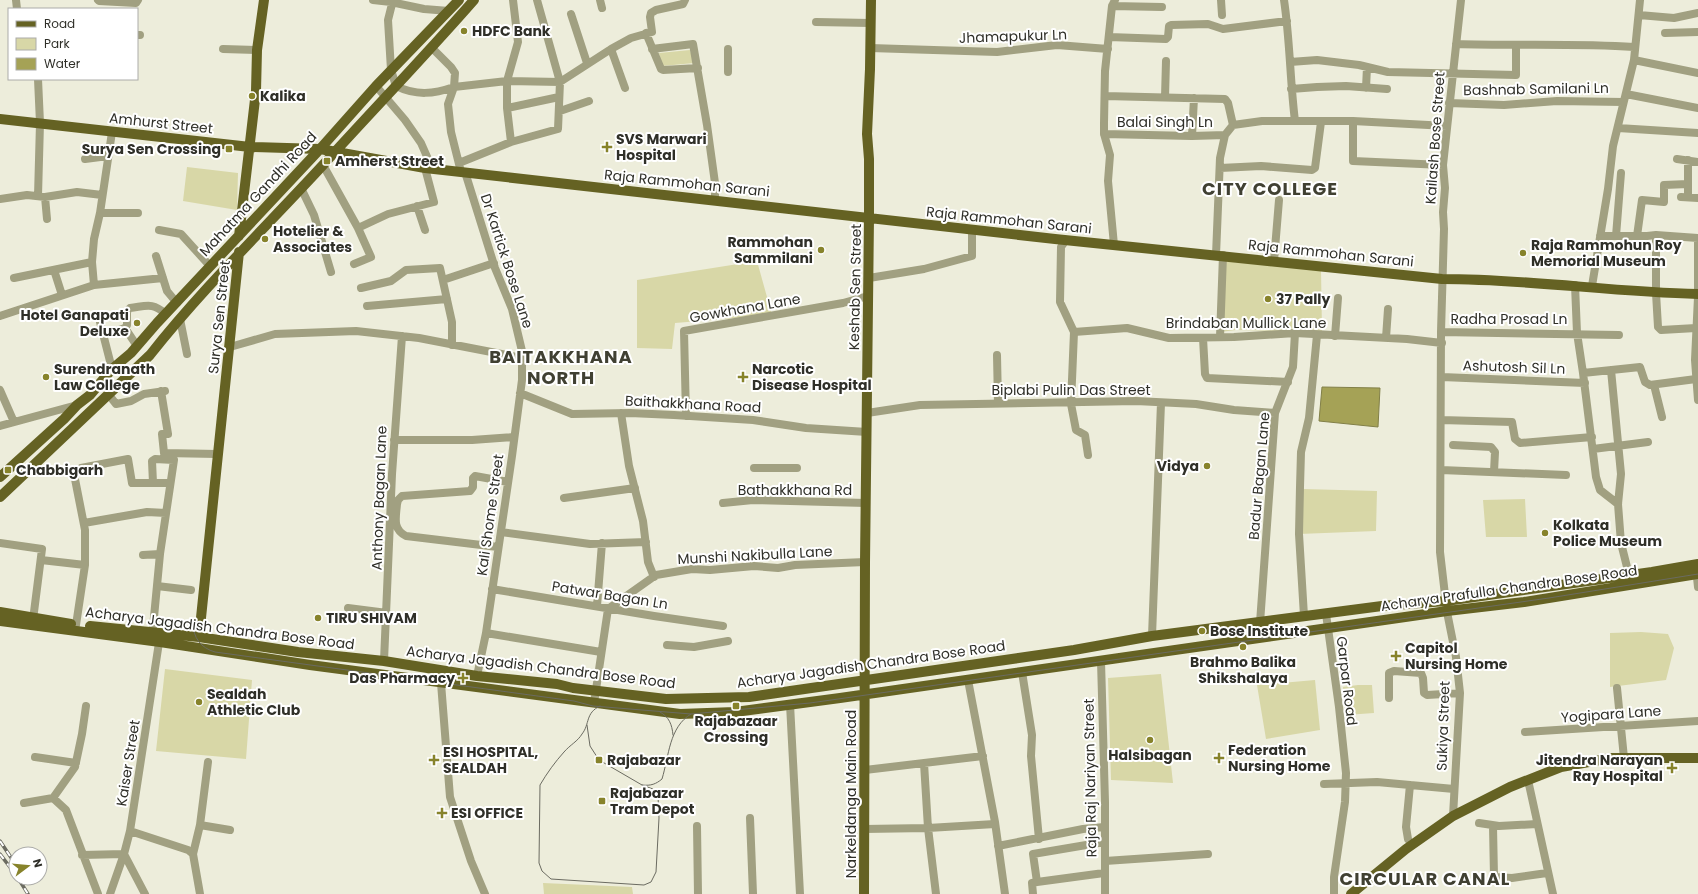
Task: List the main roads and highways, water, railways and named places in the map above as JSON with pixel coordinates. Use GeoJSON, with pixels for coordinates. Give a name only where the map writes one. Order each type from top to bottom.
{"type":"FeatureCollection","features":[{"type":"Feature","properties":{"kind":"main road","name":"Surya Sen Street"},"geometry":{"type":"LineString","coordinates":[[199,637],[215,494],[217,454],[230,347],[239,253],[239,236],[256,91],[257,50],[264,0]]}},
{"type":"Feature","properties":{"kind":"main road","name":"Mahatma Gandhi Road"},"geometry":{"type":"LineString","coordinates":[[0,477],[101,384],[112,369],[137,346],[320,149],[376,86],[459,0]]}},
{"type":"Feature","properties":{"kind":"main road","name":"Mahatma Gandhi Road"},"geometry":{"type":"LineString","coordinates":[[0,497],[150,355],[239,253],[432,48],[474,0]]}},
{"type":"Feature","properties":{"kind":"main road","name":"Keshab Sen Street"},"geometry":{"type":"LineString","coordinates":[[865,694],[865,562],[869,278],[869,159],[867,134],[871,0]]}},
{"type":"Feature","properties":{"kind":"main road","name":"Amhurst Street"},"geometry":{"type":"LineString","coordinates":[[0,119],[250,147],[320,149]]}},
{"type":"Feature","properties":{"kind":"main road","name":"Raja Rammohan Sarani"},"geometry":{"type":"LineString","coordinates":[[320,149],[428,168],[462,169],[972,230],[1220,255],[1274,262],[1442,279],[1492,279],[1592,286],[1656,293],[1698,294]]}},
{"type":"Feature","properties":{"kind":"main road","name":"Acharya Prafulla Chandra Bose Road"},"geometry":{"type":"LineString","coordinates":[[156,637],[310,665],[674,714],[734,712],[1101,661],[1151,652],[1326,629],[1446,606],[1629,575],[1697,569]]}},
{"type":"Feature","properties":{"kind":"main road","name":"Acharya Prafulla Chandra Bose Road"},"geometry":{"type":"LineString","coordinates":[[1382,606],[1446,606],[1524,602],[1697,569]]}},
{"type":"Feature","properties":{"kind":"main road","name":"Acharya Jagadish Chandra Bose Road"},"geometry":{"type":"LineString","coordinates":[[33,618],[74,628],[156,637],[199,637],[298,652],[384,661],[477,676],[557,684],[666,699],[749,697],[1074,650],[1152,636],[1382,606]]}},
{"type":"Feature","properties":{"kind":"main road"},"geometry":{"type":"LineString","coordinates":[[0,612],[33,618]]}},
{"type":"Feature","properties":{"kind":"main road"},"geometry":{"type":"LineString","coordinates":[[0,620],[33,618]]}},
{"type":"Feature","properties":{"kind":"main road","name":"Narkeldanga Main Road"},"geometry":{"type":"LineString","coordinates":[[864,894],[865,694]]}},
{"type":"Feature","properties":{"kind":"main road"},"geometry":{"type":"LineString","coordinates":[[1351,894],[1406,849],[1453,816],[1510,787],[1561,768],[1611,758],[1698,758]]}},
{"type":"Feature","properties":{"kind":"water"},"geometry":{"type":"Polygon","coordinates":[[[1322,387],[1380,388],[1378,427],[1319,421],[1322,387]]]}},
{"type":"Feature","properties":{"kind":"tram line"},"geometry":{"type":"LineString","coordinates":[[193,623],[194,633],[199,642],[206,648],[215,652],[574,701],[593,706],[691,714],[810,703],[1549,598],[1698,574]]}},
{"type":"Feature","properties":{"kind":"tram line"},"geometry":{"type":"LineString","coordinates":[[600,706],[592,712],[580,736],[551,768],[540,785],[539,863],[542,871],[551,879],[644,885],[651,882],[656,872],[659,818],[658,796],[653,789],[642,785]]}},
{"type":"Feature","properties":{"kind":"tram line"},"geometry":{"type":"LineString","coordinates":[[660,712],[670,721],[673,735]]}},
{"type":"Feature","properties":{"kind":"tram line"},"geometry":{"type":"LineString","coordinates":[[587,725],[590,746],[599,760],[642,785],[651,785],[662,779],[674,734],[678,726],[691,714]]}},
{"type":"Feature","properties":{"kind":"railway"},"geometry":{"type":"LineString","coordinates":[[0,841],[8,853]]}},
{"type":"Feature","properties":{"kind":"railway"},"geometry":{"type":"LineString","coordinates":[[0,854],[8,864]]}},
{"type":"Feature","properties":{"kind":"railway"},"geometry":{"type":"LineString","coordinates":[[23,886],[28,894]]}},
{"type":"Feature","properties":{"kind":"place","name":"HDFC Bank"},"geometry":{"type":"Point","coordinates":[464,31]}},
{"type":"Feature","properties":{"kind":"place","name":"Kalika"},"geometry":{"type":"Point","coordinates":[252,96]}},
{"type":"Feature","properties":{"kind":"place","name":"SVS Marwari Hospital"},"geometry":{"type":"Point","coordinates":[607,147]}},
{"type":"Feature","properties":{"kind":"place","name":"Surya Sen Crossing"},"geometry":{"type":"Point","coordinates":[229,149]}},
{"type":"Feature","properties":{"kind":"place","name":"Amherst Street"},"geometry":{"type":"Point","coordinates":[327,161]}},
{"type":"Feature","properties":{"kind":"place","name":"Hotelier & Associates"},"geometry":{"type":"Point","coordinates":[265,239]}},
{"type":"Feature","properties":{"kind":"place","name":"Rammohan Sammilani"},"geometry":{"type":"Point","coordinates":[821,250]}},
{"type":"Feature","properties":{"kind":"place","name":"Raja Rammohun Roy Memorial Museum"},"geometry":{"type":"Point","coordinates":[1523,253]}},
{"type":"Feature","properties":{"kind":"place","name":"37 Pally"},"geometry":{"type":"Point","coordinates":[1268,299]}},
{"type":"Feature","properties":{"kind":"place","name":"Hotel Ganapati Deluxe"},"geometry":{"type":"Point","coordinates":[137,323]}},
{"type":"Feature","properties":{"kind":"place","name":"Surendranath Law College"},"geometry":{"type":"Point","coordinates":[46,377]}},
{"type":"Feature","properties":{"kind":"place","name":"Narcotic Disease Hospital"},"geometry":{"type":"Point","coordinates":[743,377]}},
{"type":"Feature","properties":{"kind":"place","name":"Vidya"},"geometry":{"type":"Point","coordinates":[1207,466]}},
{"type":"Feature","properties":{"kind":"place","name":"Chabbigarh"},"geometry":{"type":"Point","coordinates":[8,470]}},
{"type":"Feature","properties":{"kind":"place","name":"Kolkata Police Museum"},"geometry":{"type":"Point","coordinates":[1545,533]}},
{"type":"Feature","properties":{"kind":"place","name":"TIRU SHIVAM"},"geometry":{"type":"Point","coordinates":[318,618]}},
{"type":"Feature","properties":{"kind":"place","name":"Bose Institute"},"geometry":{"type":"Point","coordinates":[1202,631]}},
{"type":"Feature","properties":{"kind":"place","name":"Brahmo Balika Shikshalaya"},"geometry":{"type":"Point","coordinates":[1243,647]}},
{"type":"Feature","properties":{"kind":"place","name":"Capitol Nursing Home"},"geometry":{"type":"Point","coordinates":[1396,656]}},
{"type":"Feature","properties":{"kind":"place","name":"Das Pharmacy"},"geometry":{"type":"Point","coordinates":[463,678]}},
{"type":"Feature","properties":{"kind":"place","name":"Sealdah Athletic Club"},"geometry":{"type":"Point","coordinates":[199,702]}},
{"type":"Feature","properties":{"kind":"place","name":"Rajabazaar Crossing"},"geometry":{"type":"Point","coordinates":[736,706]}},
{"type":"Feature","properties":{"kind":"place","name":"Halsibagan"},"geometry":{"type":"Point","coordinates":[1150,740]}},
{"type":"Feature","properties":{"kind":"place","name":"Federation Nursing Home"},"geometry":{"type":"Point","coordinates":[1219,758]}},
{"type":"Feature","properties":{"kind":"place","name":"ESI HOSPITAL, SEALDAH"},"geometry":{"type":"Point","coordinates":[434,760]}},
{"type":"Feature","properties":{"kind":"place","name":"Rajabazar"},"geometry":{"type":"Point","coordinates":[599,760]}},
{"type":"Feature","properties":{"kind":"place","name":"Jitendra Narayan Ray Hospital"},"geometry":{"type":"Point","coordinates":[1672,768]}},
{"type":"Feature","properties":{"kind":"place","name":"Rajabazar Tram Depot"},"geometry":{"type":"Point","coordinates":[602,801]}},
{"type":"Feature","properties":{"kind":"place","name":"ESI OFFICE"},"geometry":{"type":"Point","coordinates":[442,813]}},
{"type":"Feature","properties":{"kind":"district","name":"CITY COLLEGE"},"geometry":{"type":"Point","coordinates":[1270,188]}},
{"type":"Feature","properties":{"kind":"district","name":"BAITAKKHANA NORTH"},"geometry":{"type":"Point","coordinates":[561,366]}},
{"type":"Feature","properties":{"kind":"district","name":"CIRCULAR CANAL"},"geometry":{"type":"Point","coordinates":[1425,878]}}]}
